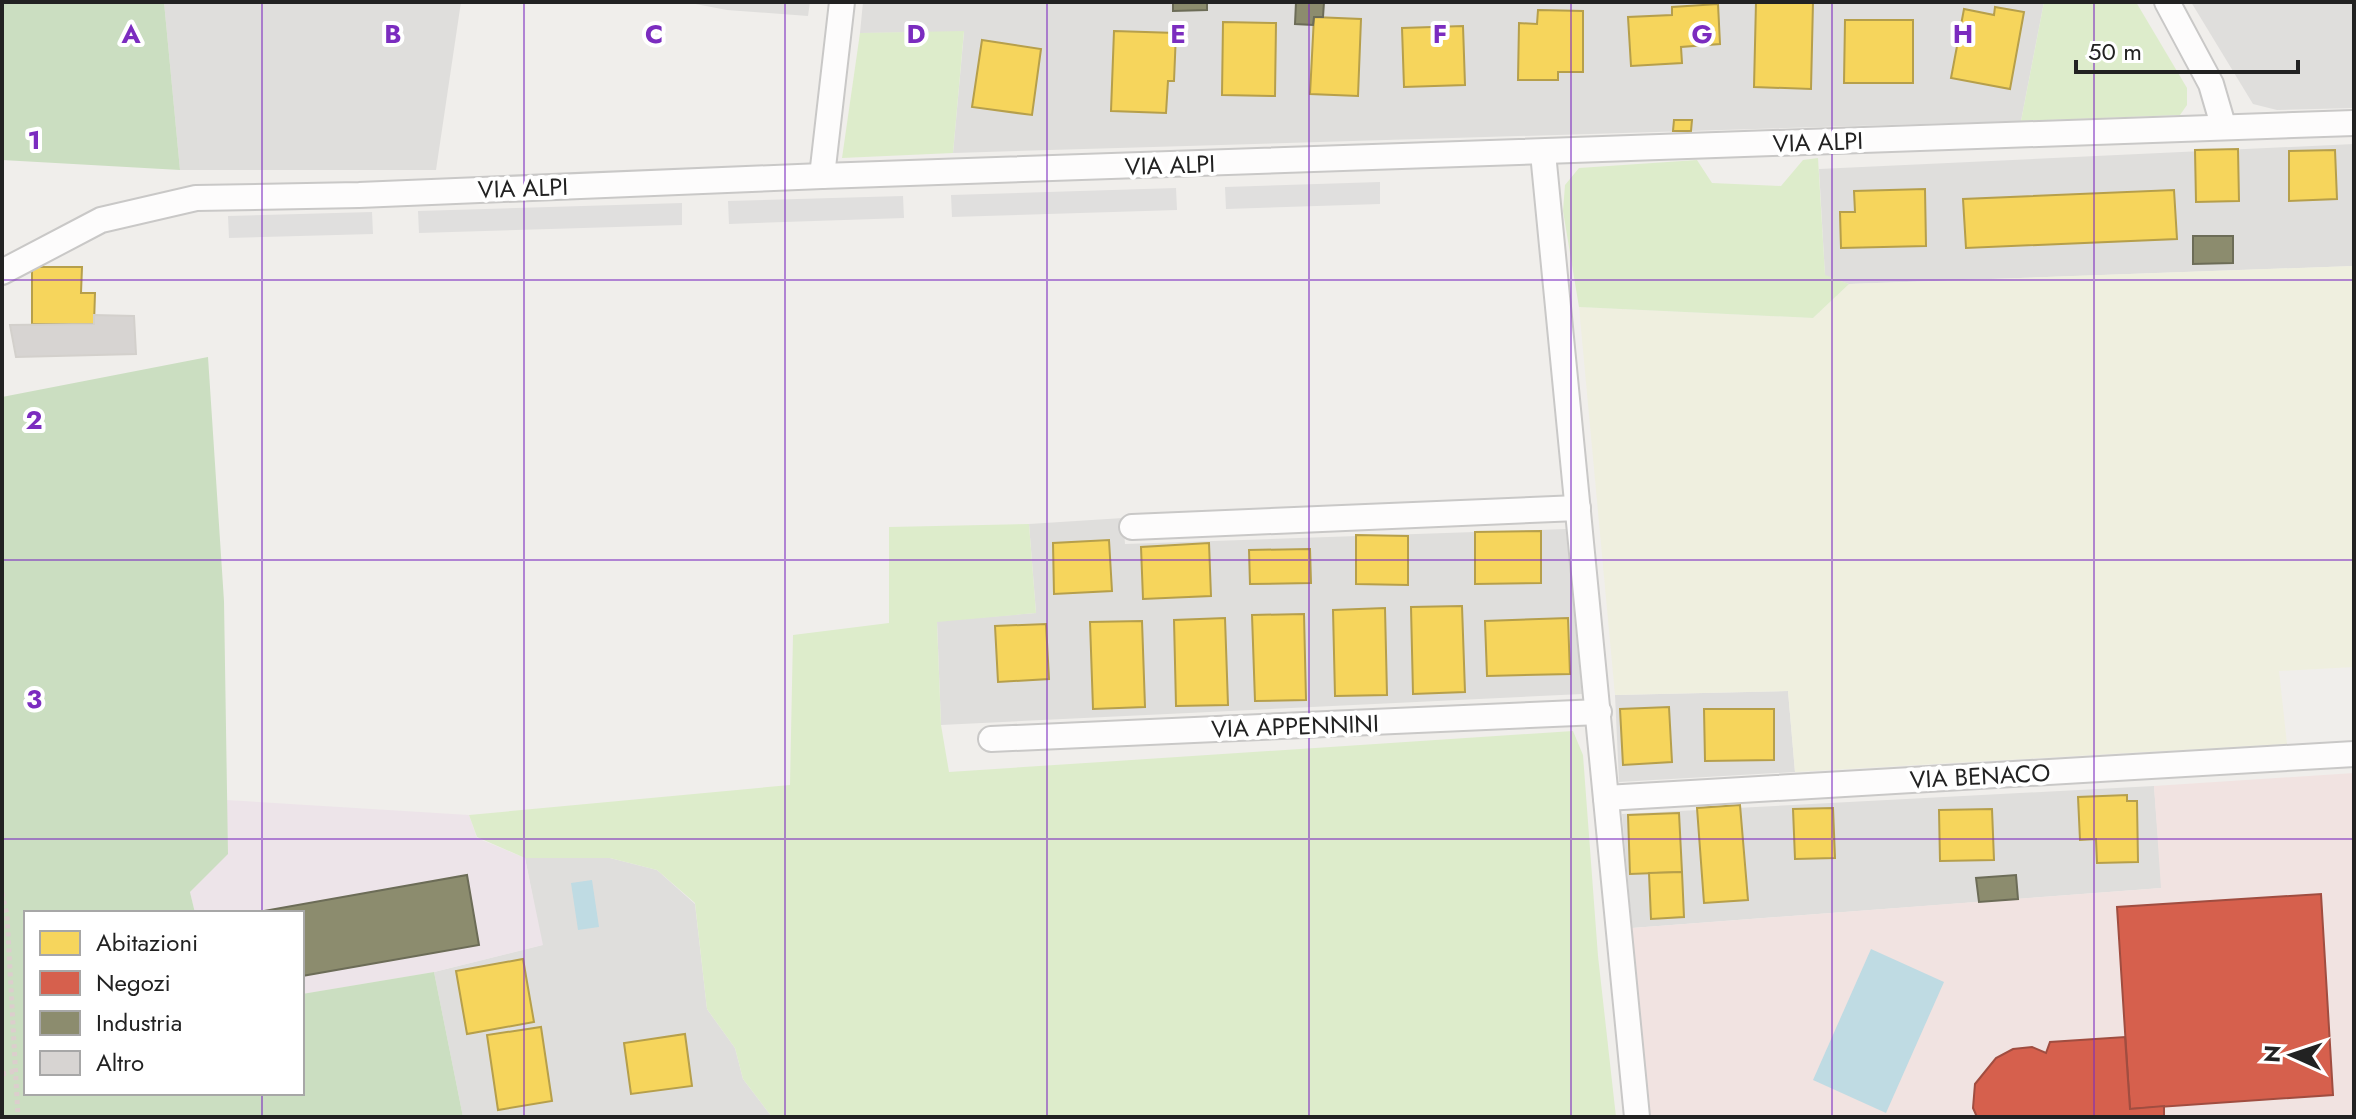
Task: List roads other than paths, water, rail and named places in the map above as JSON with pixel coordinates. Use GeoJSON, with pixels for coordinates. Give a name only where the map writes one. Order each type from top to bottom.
{"type":"FeatureCollection","features":[{"type":"Feature","properties":{"kind":"street"},"geometry":{"type":"LineString","coordinates":[[822,176],[842,2]]}},
{"type":"Feature","properties":{"kind":"street"},"geometry":{"type":"LineString","coordinates":[[2167,2],[2211,84],[2223,125]]}},
{"type":"Feature","properties":{"kind":"street","name":"VIA ALPI"},"geometry":{"type":"LineString","coordinates":[[2,272],[101,220],[196,198],[359,195],[822,176],[1543,153],[2223,125],[2354,123]]}},
{"type":"Feature","properties":{"kind":"street"},"geometry":{"type":"LineString","coordinates":[[1543,153],[1637,1117]]}},
{"type":"Feature","properties":{"kind":"street"},"geometry":{"type":"LineString","coordinates":[[1132,527],[1578,508]]}},
{"type":"Feature","properties":{"kind":"street","name":"VIA APPENNINI"},"geometry":{"type":"LineString","coordinates":[[991,739],[1599,712]]}},
{"type":"Feature","properties":{"kind":"street","name":"VIA BENACO"},"geometry":{"type":"LineString","coordinates":[[1606,798],[2354,754]]}},
{"type":"Feature","properties":{"kind":"water"},"geometry":{"type":"Polygon","coordinates":[[[592,880],[599,927],[578,930],[571,883],[592,880]]]}},
{"type":"Feature","properties":{"kind":"water"},"geometry":{"type":"Polygon","coordinates":[[[1871,949],[1944,982],[1886,1113],[1813,1080],[1871,949]]]}}]}
